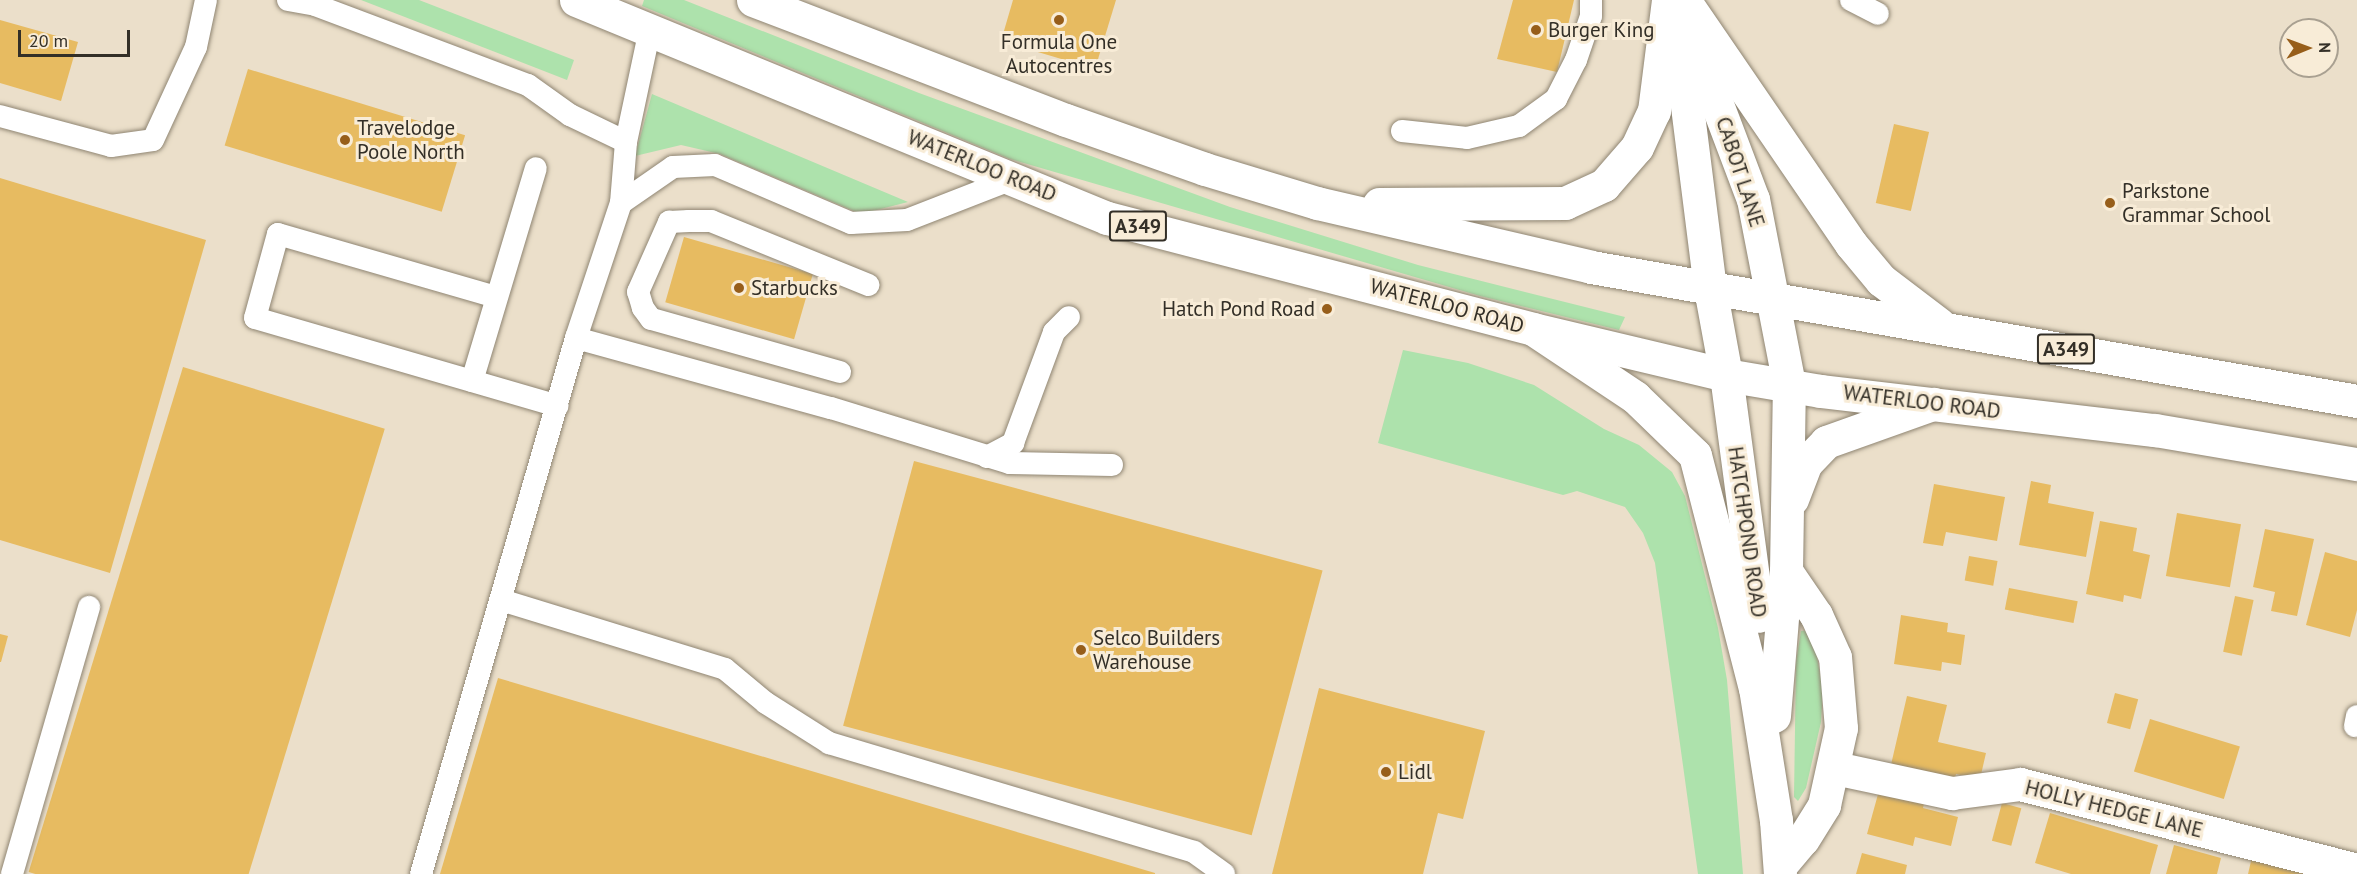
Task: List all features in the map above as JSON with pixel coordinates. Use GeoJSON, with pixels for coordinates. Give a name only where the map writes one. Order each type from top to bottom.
{"type":"FeatureCollection","features":[{"type":"Feature","properties":{"kind":"main road","name":"WATERLOO ROAD"},"geometry":{"type":"LineString","coordinates":[[576,0],[1107,218],[1533,329],[1726,375],[1789,386],[2155,430],[2357,464]]}},
{"type":"Feature","properties":{"kind":"main road","name":"A349"},"geometry":{"type":"LineString","coordinates":[[753,0],[1066,120],[1205,169],[1317,203],[1591,267],[1774,297],[2357,401]]}},
{"type":"Feature","properties":{"kind":"main road","name":"A349"},"geometry":{"type":"LineString","coordinates":[[1317,203],[1565,203],[1604,185],[1637,147],[1654,111],[1668,0]]}},
{"type":"Feature","properties":{"kind":"main road","name":"CABOT LANE"},"geometry":{"type":"LineString","coordinates":[[1673,0],[1710,288],[1726,375]]}},
{"type":"Feature","properties":{"kind":"main road","name":"CABOT LANE"},"geometry":{"type":"LineString","coordinates":[[1678,0],[1753,199],[1774,297],[1789,386]]}},
{"type":"Feature","properties":{"kind":"main road","name":"A349"},"geometry":{"type":"LineString","coordinates":[[1685,0],[1851,244],[1881,280],[1942,327]]}},
{"type":"Feature","properties":{"kind":"main road"},"geometry":{"type":"LineString","coordinates":[[1533,329],[1635,397],[1695,455],[1755,688],[1776,820],[1780,870]]}},
{"type":"Feature","properties":{"kind":"main road","name":"HATCHPOND ROAD"},"geometry":{"type":"LineString","coordinates":[[1726,375],[1751,579],[1773,689]]}},
{"type":"Feature","properties":{"kind":"main road","name":"HATCHPOND ROAD"},"geometry":{"type":"LineString","coordinates":[[1776,820],[1773,689],[1786,571],[1789,386]]}},
{"type":"Feature","properties":{"kind":"main road"},"geometry":{"type":"LineString","coordinates":[[1787,513],[1806,463],[1826,442],[1933,404]]}},
{"type":"Feature","properties":{"kind":"main road"},"geometry":{"type":"LineString","coordinates":[[1780,870],[1803,840],[1824,805],[1835,768],[1841,728],[1835,657],[1816,615],[1786,571]]}},
{"type":"Feature","properties":{"kind":"main road","name":"HOLLY HEDGE LANE"},"geometry":{"type":"LineString","coordinates":[[1835,768],[1952,793],[2020,784],[2357,870]]}},
{"type":"Feature","properties":{"kind":"lane"},"geometry":{"type":"LineString","coordinates":[[0,116],[111,146],[153,140],[196,47],[206,0]]}},
{"type":"Feature","properties":{"kind":"lane"},"geometry":{"type":"LineString","coordinates":[[288,0],[315,5],[528,85],[570,115],[626,142]]}},
{"type":"Feature","properties":{"kind":"lane"},"geometry":{"type":"LineString","coordinates":[[1402,131],[1467,138],[1519,126],[1556,99],[1576,60],[1591,16],[1591,0]]}},
{"type":"Feature","properties":{"kind":"lane"},"geometry":{"type":"LineString","coordinates":[[1851,0],[1878,14]]}},
{"type":"Feature","properties":{"kind":"lane"},"geometry":{"type":"LineString","coordinates":[[421,874],[576,338],[621,203],[626,142],[650,29]]}},
{"type":"Feature","properties":{"kind":"lane"},"geometry":{"type":"LineString","coordinates":[[621,203],[673,167],[715,165],[851,223],[907,220],[1012,179]]}},
{"type":"Feature","properties":{"kind":"lane"},"geometry":{"type":"LineString","coordinates":[[472,381],[536,168]]}},
{"type":"Feature","properties":{"kind":"lane"},"geometry":{"type":"LineString","coordinates":[[840,372],[651,319],[643,308],[639,292],[669,222],[711,221],[869,285]]}},
{"type":"Feature","properties":{"kind":"lane"},"geometry":{"type":"LineString","coordinates":[[496,297],[278,234],[255,318],[557,406]]}},
{"type":"Feature","properties":{"kind":"lane"},"geometry":{"type":"LineString","coordinates":[[987,457],[1013,443],[1053,332],[1069,317]]}},
{"type":"Feature","properties":{"kind":"lane"},"geometry":{"type":"LineString","coordinates":[[576,338],[831,408],[1010,463],[1112,465]]}},
{"type":"Feature","properties":{"kind":"lane"},"geometry":{"type":"LineString","coordinates":[[501,600],[725,669],[766,703],[829,743],[1194,852],[1224,874]]}},
{"type":"Feature","properties":{"kind":"lane"},"geometry":{"type":"LineString","coordinates":[[12,874],[89,607]]}},
{"type":"Feature","properties":{"kind":"green space"},"geometry":{"type":"Polygon","coordinates":[[[361,0],[419,0],[574,60],[567,80],[361,0]]]}},
{"type":"Feature","properties":{"kind":"green space"},"geometry":{"type":"Polygon","coordinates":[[[644,0],[684,0],[919,93],[1230,207],[1418,265],[1625,317],[1619,330],[1480,296],[1010,159],[642,6],[644,0]]]}},
{"type":"Feature","properties":{"kind":"green space"},"geometry":{"type":"Polygon","coordinates":[[[652,94],[908,202],[861,214],[720,154],[681,145],[635,156],[652,94]]]}},
{"type":"Feature","properties":{"kind":"green space"},"geometry":{"type":"Polygon","coordinates":[[[1403,350],[1468,363],[1534,385],[1604,429],[1639,445],[1672,472],[1685,496],[1718,628],[1727,680],[1743,874],[1698,874],[1655,563],[1643,533],[1625,507],[1577,491],[1563,495],[1378,443],[1403,350]]]}},
{"type":"Feature","properties":{"kind":"green space"},"geometry":{"type":"Polygon","coordinates":[[[1812,630],[1823,690],[1821,722],[1806,788],[1798,801],[1794,797],[1796,662],[1801,631],[1812,630]]]}},
{"type":"Feature","properties":{"kind":"building","name":"Formula One Autocentres"},"geometry":{"type":"Polygon","coordinates":[[[1013,0],[1116,0],[1095,69],[1001,41],[1013,0]]]}},
{"type":"Feature","properties":{"kind":"building","name":"Burger King"},"geometry":{"type":"Polygon","coordinates":[[[1513,0],[1574,0],[1557,72],[1497,59],[1513,0]]]}},
{"type":"Feature","properties":{"kind":"building"},"geometry":{"type":"Polygon","coordinates":[[[0,20],[78,42],[61,101],[0,83],[0,20]]]}},
{"type":"Feature","properties":{"kind":"building","name":"Travelodge Poole North"},"geometry":{"type":"Polygon","coordinates":[[[248,69],[465,135],[442,212],[225,146],[248,69]]]}},
{"type":"Feature","properties":{"kind":"building"},"geometry":{"type":"Polygon","coordinates":[[[1894,124],[1929,132],[1911,211],[1876,203],[1894,124]]]}},
{"type":"Feature","properties":{"kind":"building"},"geometry":{"type":"Polygon","coordinates":[[[0,178],[206,240],[110,573],[0,540],[0,178]]]}},
{"type":"Feature","properties":{"kind":"building","name":"Starbucks"},"geometry":{"type":"Polygon","coordinates":[[[684,237],[813,274],[794,339],[665,302],[684,237]]]}},
{"type":"Feature","properties":{"kind":"building"},"geometry":{"type":"Polygon","coordinates":[[[183,367],[385,429],[249,874],[35,874],[29,872],[183,367]]]}},
{"type":"Feature","properties":{"kind":"building","name":"Selco Builders Warehouse"},"geometry":{"type":"Polygon","coordinates":[[[914,461],[1323,570],[1252,835],[843,726],[914,461]]]}},
{"type":"Feature","properties":{"kind":"building"},"geometry":{"type":"Polygon","coordinates":[[[2031,481],[2051,485],[2048,503],[2094,512],[2086,557],[2019,545],[2031,481]]]}},
{"type":"Feature","properties":{"kind":"building"},"geometry":{"type":"Polygon","coordinates":[[[1934,484],[2005,497],[1997,541],[1946,532],[1943,546],[1923,543],[1934,484]]]}},
{"type":"Feature","properties":{"kind":"building"},"geometry":{"type":"Polygon","coordinates":[[[2177,513],[2241,524],[2230,587],[2166,576],[2177,513]]]}},
{"type":"Feature","properties":{"kind":"building"},"geometry":{"type":"Polygon","coordinates":[[[2100,521],[2137,528],[2133,551],[2150,555],[2141,599],[2124,595],[2123,602],[2086,594],[2100,521]]]}},
{"type":"Feature","properties":{"kind":"building"},"geometry":{"type":"Polygon","coordinates":[[[2265,529],[2314,539],[2297,616],[2271,611],[2275,592],[2253,587],[2265,529]]]}},
{"type":"Feature","properties":{"kind":"building"},"geometry":{"type":"Polygon","coordinates":[[[2325,552],[2357,561],[2357,610],[2350,637],[2306,625],[2325,552]]]}},
{"type":"Feature","properties":{"kind":"building"},"geometry":{"type":"Polygon","coordinates":[[[1969,556],[1998,561],[1993,586],[1965,581],[1969,556]]]}},
{"type":"Feature","properties":{"kind":"building"},"geometry":{"type":"Polygon","coordinates":[[[2009,588],[2078,601],[2074,623],[2005,610],[2009,588]]]}},
{"type":"Feature","properties":{"kind":"building"},"geometry":{"type":"Polygon","coordinates":[[[2235,596],[2254,600],[2242,656],[2223,652],[2235,596]]]}},
{"type":"Feature","properties":{"kind":"building"},"geometry":{"type":"Polygon","coordinates":[[[1901,615],[1948,623],[1947,632],[1965,635],[1961,665],[1942,662],[1941,671],[1894,664],[1901,615]]]}},
{"type":"Feature","properties":{"kind":"building"},"geometry":{"type":"Polygon","coordinates":[[[0,634],[8,636],[1,662],[0,662],[0,634]]]}},
{"type":"Feature","properties":{"kind":"building"},"geometry":{"type":"Polygon","coordinates":[[[498,678],[1155,873],[1155,874],[440,874],[498,678]]]}},
{"type":"Feature","properties":{"kind":"building","name":"Lidl"},"geometry":{"type":"Polygon","coordinates":[[[1319,688],[1485,731],[1463,819],[1438,813],[1423,874],[1272,874],[1319,688]]]}},
{"type":"Feature","properties":{"kind":"building"},"geometry":{"type":"Polygon","coordinates":[[[2115,693],[2138,699],[2130,729],[2107,723],[2115,693]]]}},
{"type":"Feature","properties":{"kind":"building"},"geometry":{"type":"Polygon","coordinates":[[[1907,696],[1947,705],[1938,742],[1986,753],[1980,779],[1956,774],[1954,783],[1890,769],[1907,696]]]}},
{"type":"Feature","properties":{"kind":"building"},"geometry":{"type":"Polygon","coordinates":[[[2150,719],[2240,746],[2224,799],[2134,772],[2150,719]]]}},
{"type":"Feature","properties":{"kind":"building"},"geometry":{"type":"Polygon","coordinates":[[[1880,787],[1925,799],[1923,808],[1958,817],[1951,846],[1915,837],[1913,846],[1867,834],[1880,787]]]}},
{"type":"Feature","properties":{"kind":"building"},"geometry":{"type":"Polygon","coordinates":[[[2002,803],[2021,808],[2011,846],[1992,841],[2002,803]]]}},
{"type":"Feature","properties":{"kind":"building"},"geometry":{"type":"Polygon","coordinates":[[[2050,813],[2158,845],[2150,874],[2071,874],[2035,863],[2050,813]]]}},
{"type":"Feature","properties":{"kind":"building"},"geometry":{"type":"Polygon","coordinates":[[[2174,845],[2221,858],[2217,874],[2166,874],[2174,845]]]}},
{"type":"Feature","properties":{"kind":"building"},"geometry":{"type":"Polygon","coordinates":[[[1862,853],[1907,865],[1905,874],[1856,874],[1862,853]]]}},
{"type":"Feature","properties":{"kind":"building"},"geometry":{"type":"Polygon","coordinates":[[[2252,857],[2312,874],[2248,874],[2252,857]]]}},
{"type":"Feature","properties":{"kind":"place","name":"Formula One Autocentres"},"geometry":{"type":"Point","coordinates":[1059,20]}},
{"type":"Feature","properties":{"kind":"place","name":"Burger King"},"geometry":{"type":"Point","coordinates":[1536,30]}},
{"type":"Feature","properties":{"kind":"place","name":"Travelodge Poole North"},"geometry":{"type":"Point","coordinates":[345,140]}},
{"type":"Feature","properties":{"kind":"place","name":"Parkstone Grammar School"},"geometry":{"type":"Point","coordinates":[2110,203]}},
{"type":"Feature","properties":{"kind":"place","name":"Starbucks"},"geometry":{"type":"Point","coordinates":[739,288]}},
{"type":"Feature","properties":{"kind":"place","name":"Hatch Pond Road"},"geometry":{"type":"Point","coordinates":[1327,309]}},
{"type":"Feature","properties":{"kind":"place","name":"Selco Builders Warehouse"},"geometry":{"type":"Point","coordinates":[1081,650]}},
{"type":"Feature","properties":{"kind":"place","name":"Lidl"},"geometry":{"type":"Point","coordinates":[1386,772]}}]}
